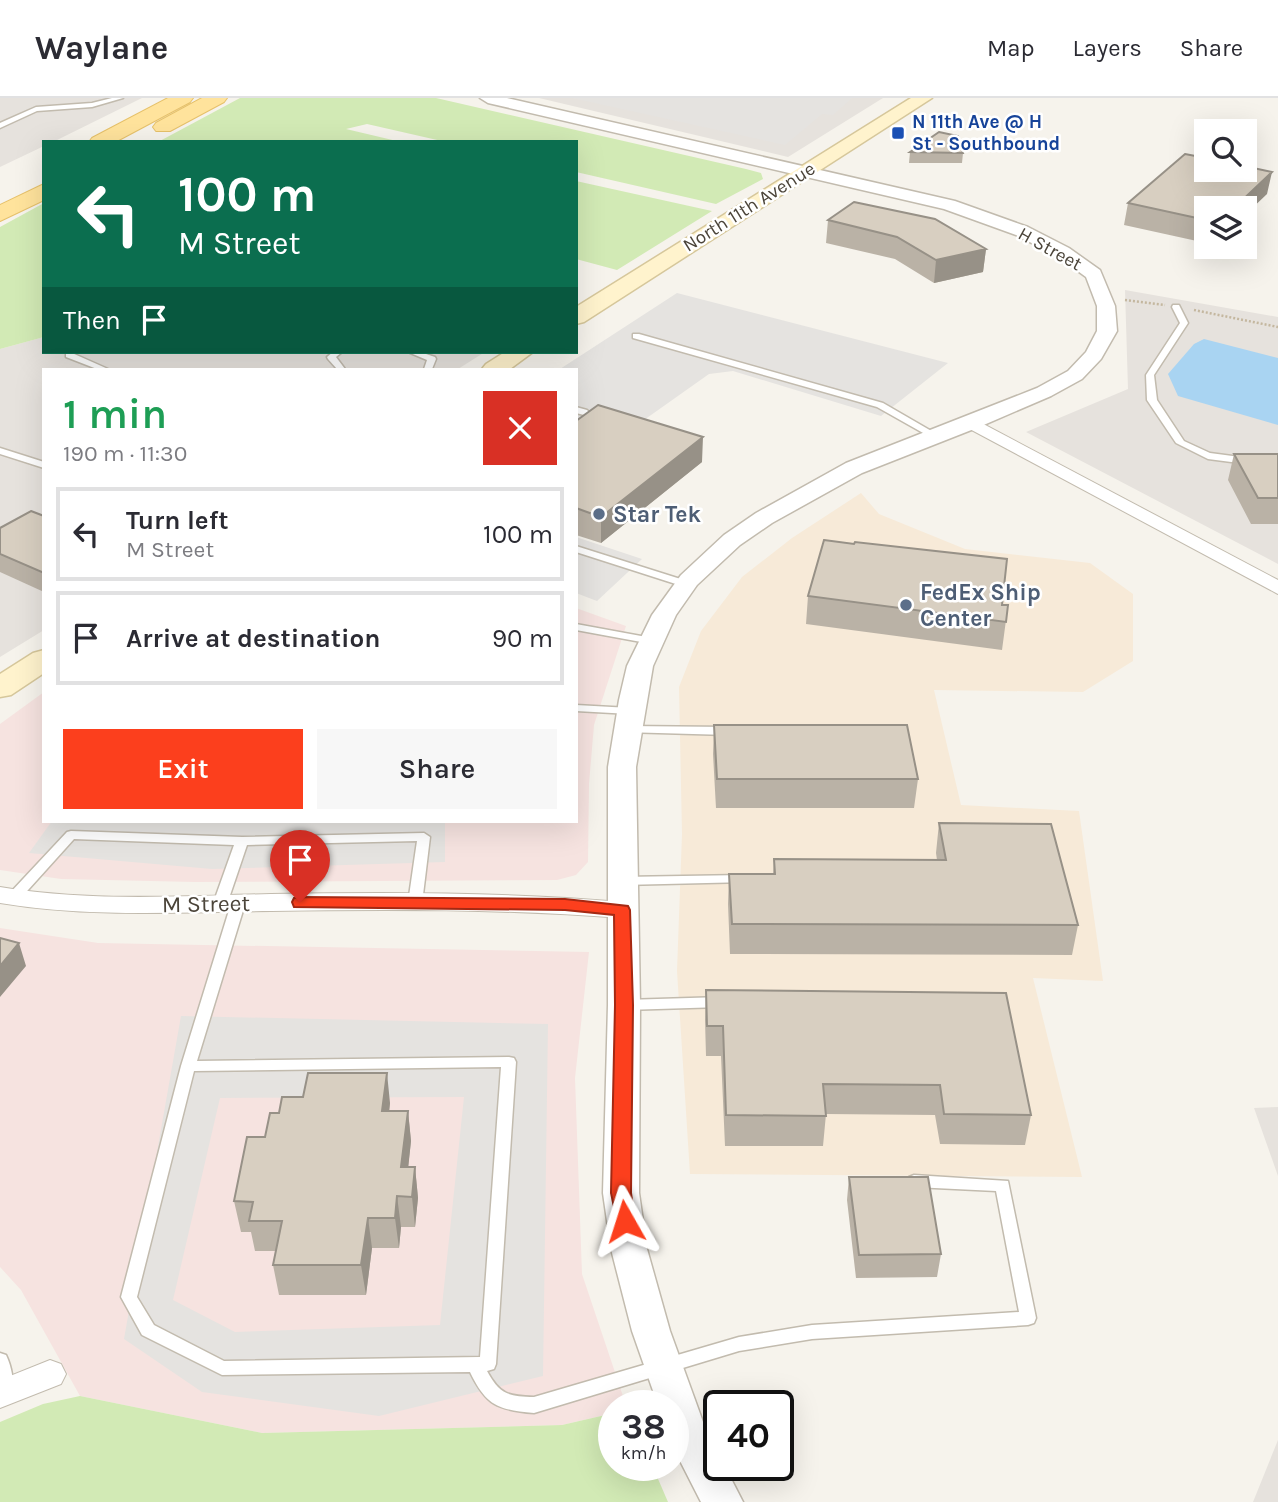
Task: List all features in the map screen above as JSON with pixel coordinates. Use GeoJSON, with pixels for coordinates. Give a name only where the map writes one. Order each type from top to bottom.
{"type":"FeatureCollection","features":[{"type":"Feature","properties":{"kind":"main road"},"geometry":{"type":"LineString","coordinates":[[103,140],[183,98]]}},
{"type":"Feature","properties":{"kind":"main road"},"geometry":{"type":"LineString","coordinates":[[138,140],[217,98]]}},
{"type":"Feature","properties":{"kind":"main road","name":"North 11th Avenue"},"geometry":{"type":"LineString","coordinates":[[578,316],[923,98]]}},
{"type":"Feature","properties":{"kind":"main road"},"geometry":{"type":"LineString","coordinates":[[0,193],[42,172]]}},
{"type":"Feature","properties":{"kind":"main road"},"geometry":{"type":"LineString","coordinates":[[0,214],[42,192]]}},
{"type":"Feature","properties":{"kind":"main road"},"geometry":{"type":"LineString","coordinates":[[496,368],[518,354]]}},
{"type":"Feature","properties":{"kind":"main road"},"geometry":{"type":"LineString","coordinates":[[0,688],[42,660]]}},
{"type":"Feature","properties":{"kind":"street","name":"H Street"},"geometry":{"type":"LineString","coordinates":[[488,98],[949,205],[991,218],[1063,252],[1094,274],[1106,306],[1107,331],[1094,355],[1075,375],[1016,405],[853,468],[764,518],[732,540],[686,584],[664,615],[640,666],[622,767],[624,1005],[621,1193],[629,1249],[663,1366],[689,1439],[723,1502]]}},
{"type":"Feature","properties":{"kind":"street"},"geometry":{"type":"LineString","coordinates":[[972,423],[1278,588]]}},
{"type":"Feature","properties":{"kind":"street","name":"M Street"},"geometry":{"type":"LineString","coordinates":[[7,896],[95,906],[415,903],[565,905],[622,895]]}},
{"type":"Feature","properties":{"kind":"street"},"geometry":{"type":"LineString","coordinates":[[3,1392],[50,1374]]}},
{"type":"Feature","properties":{"kind":"lane"},"geometry":{"type":"LineString","coordinates":[[0,126],[36,109],[101,104],[121,98]]}},
{"type":"Feature","properties":{"kind":"lane"},"geometry":{"type":"LineString","coordinates":[[1176,307],[1184,323],[1150,375],[1153,400],[1181,443],[1208,456],[1278,466]]}},
{"type":"Feature","properties":{"kind":"lane"},"geometry":{"type":"LineString","coordinates":[[636,336],[880,405],[935,436]]}},
{"type":"Feature","properties":{"kind":"lane"},"geometry":{"type":"LineString","coordinates":[[335,354],[331,357],[340,368]]}},
{"type":"Feature","properties":{"kind":"lane"},"geometry":{"type":"LineString","coordinates":[[418,354],[432,359],[428,368]]}},
{"type":"Feature","properties":{"kind":"lane"},"geometry":{"type":"LineString","coordinates":[[69,355],[102,368]]}},
{"type":"Feature","properties":{"kind":"lane"},"geometry":{"type":"LineString","coordinates":[[0,451],[42,464]]}},
{"type":"Feature","properties":{"kind":"lane"},"geometry":{"type":"LineString","coordinates":[[578,550],[686,584]]}},
{"type":"Feature","properties":{"kind":"lane"},"geometry":{"type":"LineString","coordinates":[[578,627],[652,641]]}},
{"type":"Feature","properties":{"kind":"lane"},"geometry":{"type":"LineString","coordinates":[[578,708],[629,721],[659,732],[743,730]]}},
{"type":"Feature","properties":{"kind":"lane"},"geometry":{"type":"LineString","coordinates":[[7,896],[71,835],[242,841],[424,837],[415,903]]}},
{"type":"Feature","properties":{"kind":"lane"},"geometry":{"type":"LineString","coordinates":[[188,1066],[509,1062],[488,1364],[222,1368],[148,1330],[130,1297],[188,1066],[229,904],[242,841]]}},
{"type":"Feature","properties":{"kind":"lane"},"geometry":{"type":"LineString","coordinates":[[622,895],[761,878]]}},
{"type":"Feature","properties":{"kind":"lane"},"geometry":{"type":"LineString","coordinates":[[624,1005],[734,1002]]}},
{"type":"Feature","properties":{"kind":"lane"},"geometry":{"type":"LineString","coordinates":[[475,1365],[487,1389],[505,1404],[534,1405],[739,1344],[812,1332],[1028,1318],[1003,1185],[896,1180]]}},
{"type":"Feature","properties":{"kind":"lane"},"geometry":{"type":"LineString","coordinates":[[0,1360],[3,1392]]}},
{"type":"Feature","properties":{"kind":"shaded area"},"geometry":{"type":"Polygon","coordinates":[[[0,98],[142,98],[57,140],[42,140],[42,147],[0,167],[0,98]]]}},
{"type":"Feature","properties":{"kind":"shaded area"},"geometry":{"type":"Polygon","coordinates":[[[539,98],[883,98],[788,157],[539,98]]]}},
{"type":"Feature","properties":{"kind":"shaded area"},"geometry":{"type":"Polygon","coordinates":[[[572,98],[852,98],[833,115],[822,114],[785,145],[572,98]]]}},
{"type":"Feature","properties":{"kind":"shaded area"},"geometry":{"type":"Polygon","coordinates":[[[1125,290],[1278,317],[1278,564],[1026,432],[1128,389],[1125,290]]]}},
{"type":"Feature","properties":{"kind":"shaded area"},"geometry":{"type":"Polygon","coordinates":[[[677,293],[948,363],[881,416],[733,371],[709,374],[644,420],[578,443],[578,368],[562,368],[677,293]]]}},
{"type":"Feature","properties":{"kind":"shaded area"},"geometry":{"type":"Polygon","coordinates":[[[42,338],[42,354],[482,354],[460,368],[42,368],[42,631],[0,657],[0,349],[42,338]]]}},
{"type":"Feature","properties":{"kind":"shaded area"},"geometry":{"type":"Polygon","coordinates":[[[861,493],[879,514],[965,549],[1090,563],[1133,594],[1133,661],[1083,692],[934,690],[961,805],[1079,811],[1103,981],[1033,978],[1082,1177],[690,1174],[677,971],[682,834],[679,687],[701,631],[742,577],[792,538],[861,493]]]}},
{"type":"Feature","properties":{"kind":"shaded area"},"geometry":{"type":"Polygon","coordinates":[[[578,538],[642,559],[597,601],[578,594],[578,538]]]}},
{"type":"Feature","properties":{"kind":"shaded area"},"geometry":{"type":"Polygon","coordinates":[[[578,609],[626,626],[594,725],[589,784],[588,862],[576,875],[557,880],[195,882],[61,879],[0,870],[0,724],[42,693],[42,823],[578,823],[578,609]]]}},
{"type":"Feature","properties":{"kind":"shaded area"},"geometry":{"type":"Polygon","coordinates":[[[51,823],[445,823],[445,862],[212,869],[29,853],[51,823]]]}},
{"type":"Feature","properties":{"kind":"shaded area"},"geometry":{"type":"Polygon","coordinates":[[[0,928],[98,943],[589,952],[575,1078],[582,1274],[621,1390],[598,1390],[598,1417],[562,1425],[262,1433],[80,1396],[21,1290],[0,1267],[0,928]]]}},
{"type":"Feature","properties":{"kind":"shaded area"},"geometry":{"type":"Polygon","coordinates":[[[181,1016],[548,1024],[543,1376],[379,1416],[202,1392],[124,1339],[181,1016]],[[464,1097],[220,1098],[173,1300],[235,1332],[440,1325],[464,1097]]]}},
{"type":"Feature","properties":{"kind":"shaded area"},"geometry":{"type":"Polygon","coordinates":[[[1278,1107],[1278,1176],[1254,1108],[1278,1107]]]}},
{"type":"Feature","properties":{"kind":"shaded area"},"geometry":{"type":"Polygon","coordinates":[[[1278,1440],[1278,1502],[1253,1502],[1278,1440]]]}},
{"type":"Feature","properties":{"kind":"green space"},"geometry":{"type":"Polygon","coordinates":[[[240,98],[436,98],[746,169],[761,173],[763,179],[716,204],[578,172],[578,140],[437,140],[367,124],[346,129],[393,140],[162,140],[240,98]]]}},
{"type":"Feature","properties":{"kind":"green space"},"geometry":{"type":"Polygon","coordinates":[[[578,181],[712,211],[617,270],[578,260],[578,181]]]}},
{"type":"Feature","properties":{"kind":"green space"},"geometry":{"type":"Polygon","coordinates":[[[42,204],[42,338],[0,349],[0,227],[42,204]]]}},
{"type":"Feature","properties":{"kind":"green space"},"geometry":{"type":"Polygon","coordinates":[[[80,1396],[262,1433],[562,1425],[598,1417],[598,1481],[659,1481],[668,1502],[0,1502],[0,1422],[43,1404],[80,1396]]]}},
{"type":"Feature","properties":{"kind":"water"},"geometry":{"type":"Polygon","coordinates":[[[1204,339],[1278,358],[1278,425],[1178,396],[1168,374],[1194,344],[1204,339]]]}},
{"type":"Feature","properties":{"kind":"building"},"geometry":{"type":"Polygon","coordinates":[[[939,132],[958,136],[963,153],[910,152],[939,132]]]}},
{"type":"Feature","properties":{"kind":"building"},"geometry":{"type":"Polygon","coordinates":[[[1185,154],[1194,156],[1194,182],[1257,182],[1257,169],[1272,172],[1247,196],[1194,196],[1194,217],[1128,203],[1185,154]]]}},
{"type":"Feature","properties":{"kind":"building"},"geometry":{"type":"Polygon","coordinates":[[[854,202],[935,219],[986,249],[936,260],[897,237],[828,220],[854,202]]]}},
{"type":"Feature","properties":{"kind":"building"},"geometry":{"type":"Polygon","coordinates":[[[598,405],[703,437],[601,517],[578,509],[578,420],[598,405]]]}},
{"type":"Feature","properties":{"kind":"building"},"geometry":{"type":"Polygon","coordinates":[[[1234,454],[1278,454],[1278,498],[1258,498],[1234,454]]]}},
{"type":"Feature","properties":{"kind":"building"},"geometry":{"type":"Polygon","coordinates":[[[31,511],[42,515],[42,572],[0,554],[0,528],[31,511]]]}},
{"type":"Feature","properties":{"kind":"building"},"geometry":{"type":"Polygon","coordinates":[[[824,540],[1007,559],[1002,605],[1008,605],[1006,622],[808,596],[824,540]]]}},
{"type":"Feature","properties":{"kind":"building"},"geometry":{"type":"Polygon","coordinates":[[[714,725],[907,725],[918,779],[717,779],[714,725]]]}},
{"type":"Feature","properties":{"kind":"building"},"geometry":{"type":"Polygon","coordinates":[[[939,823],[1051,824],[1078,925],[732,924],[729,874],[775,874],[774,859],[946,860],[939,823]]]}},
{"type":"Feature","properties":{"kind":"building"},"geometry":{"type":"Polygon","coordinates":[[[0,938],[19,943],[0,966],[0,938]]]}},
{"type":"Feature","properties":{"kind":"building"},"geometry":{"type":"Polygon","coordinates":[[[706,990],[1006,993],[1031,1115],[944,1114],[940,1085],[823,1084],[826,1116],[726,1115],[723,1026],[707,1026],[706,990]]]}},
{"type":"Feature","properties":{"kind":"building"},"geometry":{"type":"Polygon","coordinates":[[[308,1073],[387,1073],[382,1111],[408,1111],[401,1167],[415,1167],[412,1197],[397,1196],[395,1218],[368,1218],[361,1265],[273,1265],[282,1221],[249,1221],[253,1202],[234,1201],[247,1137],[265,1137],[270,1113],[279,1113],[282,1097],[303,1097],[308,1073]]]}},
{"type":"Feature","properties":{"kind":"building"},"geometry":{"type":"Polygon","coordinates":[[[849,1177],[928,1177],[941,1254],[859,1255],[849,1177]]]}},
{"type":"Feature","properties":{"kind":"place","name":"N 11th Ave @ H St - Southbound"},"geometry":{"type":"Point","coordinates":[898,133]}},
{"type":"Feature","properties":{"kind":"place","name":"Star Tek"},"geometry":{"type":"Point","coordinates":[599,514]}},
{"type":"Feature","properties":{"kind":"place","name":"FedEx Ship Center"},"geometry":{"type":"Point","coordinates":[906,605]}},
{"type":"Feature","properties":{"kind":"route"},"geometry":{"type":"LineString","coordinates":[[300,902],[565,905],[622,910],[624,1005],[621,1193],[625,1221]]}}]}
